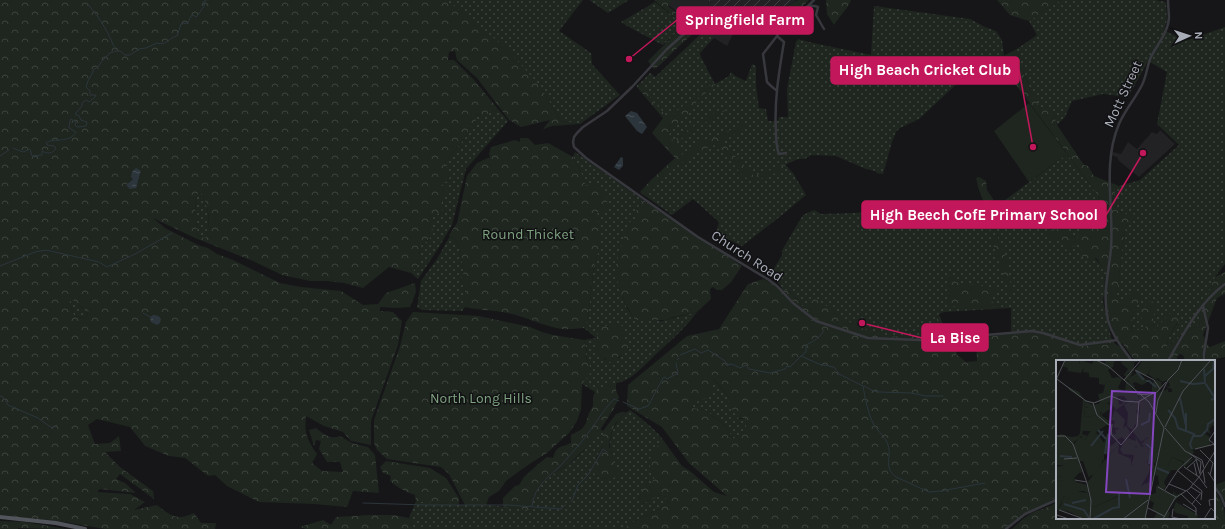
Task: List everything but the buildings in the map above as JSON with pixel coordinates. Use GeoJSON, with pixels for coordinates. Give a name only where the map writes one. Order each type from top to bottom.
{"type":"FeatureCollection","features":[{"type":"Feature","properties":{"kind":"main road"},"geometry":{"type":"LineString","coordinates":[[0,517],[56,523],[85,529]]}},
{"type":"Feature","properties":{"kind":"street"},"geometry":{"type":"LineString","coordinates":[[776,90],[767,82],[763,54],[779,32],[776,23],[781,22],[808,6],[814,0]]}},
{"type":"Feature","properties":{"kind":"street","name":"Mott Street"},"geometry":{"type":"LineString","coordinates":[[1131,360],[1117,340],[1108,322],[1105,305],[1105,284],[1111,247],[1109,185],[1111,156],[1118,125],[1125,110],[1142,85],[1150,59],[1166,30],[1169,19],[1168,0]]}},
{"type":"Feature","properties":{"kind":"street"},"geometry":{"type":"LineString","coordinates":[[808,6],[815,6],[818,8],[816,15],[824,29]]}},
{"type":"Feature","properties":{"kind":"street","name":"Church Road"},"geometry":{"type":"LineString","coordinates":[[776,23],[766,23],[725,12],[711,15],[694,25],[667,49],[632,87],[607,111],[583,127],[577,133],[573,142],[575,149],[698,237],[769,280],[776,285],[793,304],[811,318],[821,323],[868,338],[920,340],[944,344],[974,336],[1020,331],[1042,333],[1080,345],[1117,340]]}},
{"type":"Feature","properties":{"kind":"street"},"geometry":{"type":"LineString","coordinates":[[777,36],[784,42],[776,90],[775,121],[778,154],[786,153]]}},
{"type":"Feature","properties":{"kind":"street"},"geometry":{"type":"LineString","coordinates":[[1169,360],[1188,327],[1210,296],[1225,284]]}},
{"type":"Feature","properties":{"kind":"street"},"geometry":{"type":"LineString","coordinates":[[1203,306],[1208,328],[1204,360]]}},
{"type":"Feature","properties":{"kind":"street"},"geometry":{"type":"LineString","coordinates":[[1215,487],[1221,496],[1225,506]]}},
{"type":"Feature","properties":{"kind":"street"},"geometry":{"type":"LineString","coordinates":[[1006,529],[1025,514],[1056,499]]}},
{"type":"Feature","properties":{"kind":"shaded area"},"geometry":{"type":"Polygon","coordinates":[[[662,0],[709,0],[708,12],[691,23],[662,0]]]}},
{"type":"Feature","properties":{"kind":"shaded area"},"geometry":{"type":"Polygon","coordinates":[[[709,0],[796,1],[781,9],[782,16],[774,21],[769,21],[728,9],[708,12],[709,0]]]}},
{"type":"Feature","properties":{"kind":"shaded area"},"geometry":{"type":"Polygon","coordinates":[[[712,16],[732,16],[745,20],[737,26],[727,46],[714,38],[700,53],[690,44],[701,34],[695,27],[712,16]]]}},
{"type":"Feature","properties":{"kind":"shaded area"},"geometry":{"type":"Polygon","coordinates":[[[1160,130],[1175,144],[1139,177],[1119,161],[1117,157],[1111,155],[1112,152],[1121,154],[1128,142],[1137,149],[1152,132],[1156,134],[1160,130]]]}},
{"type":"Feature","properties":{"kind":"green space"},"geometry":{"type":"Polygon","coordinates":[[[0,0],[442,0],[453,5],[506,48],[540,86],[561,121],[580,124],[552,126],[543,129],[550,120],[521,127],[509,120],[477,78],[457,60],[455,51],[449,52],[448,60],[454,60],[474,80],[498,109],[488,114],[473,115],[477,123],[470,127],[465,138],[445,162],[451,176],[446,182],[440,183],[448,189],[443,194],[443,210],[431,219],[432,234],[429,239],[421,245],[417,266],[411,273],[389,267],[363,288],[344,283],[310,281],[282,275],[253,261],[195,238],[153,218],[165,228],[198,245],[208,248],[217,254],[233,260],[280,283],[301,287],[341,291],[363,305],[378,304],[386,293],[415,283],[416,292],[410,307],[380,307],[380,311],[393,312],[402,321],[398,345],[371,421],[371,445],[351,441],[343,432],[324,426],[306,416],[305,427],[307,436],[317,454],[312,463],[322,471],[343,472],[340,462],[327,462],[319,449],[321,441],[316,440],[314,446],[309,430],[316,428],[330,437],[340,436],[352,443],[368,447],[375,455],[379,493],[353,491],[347,507],[259,502],[227,486],[215,475],[208,476],[185,458],[169,456],[145,446],[130,427],[97,419],[88,425],[95,444],[110,443],[119,436],[121,451],[105,452],[120,467],[153,491],[154,499],[120,474],[116,479],[125,483],[136,493],[100,489],[97,492],[130,494],[145,502],[134,510],[157,505],[174,516],[183,517],[194,513],[201,523],[216,523],[215,529],[105,529],[64,522],[0,515],[0,0]],[[141,171],[126,185],[138,182],[141,171]],[[198,193],[195,202],[197,233],[199,236],[205,238],[207,236],[209,220],[206,204],[202,194],[198,193]],[[73,300],[69,302],[74,316],[83,318],[87,317],[87,309],[81,307],[73,300]]]}},
{"type":"Feature","properties":{"kind":"green space"},"geometry":{"type":"Polygon","coordinates":[[[442,0],[583,0],[559,31],[591,53],[592,64],[620,95],[580,124],[561,121],[540,86],[442,0]]]}},
{"type":"Feature","properties":{"kind":"green space"},"geometry":{"type":"Polygon","coordinates":[[[589,0],[629,0],[608,13],[589,0]]]}},
{"type":"Feature","properties":{"kind":"green space"},"geometry":{"type":"Polygon","coordinates":[[[654,0],[672,0],[668,6],[688,22],[708,12],[728,9],[769,21],[774,21],[782,16],[781,10],[798,0],[809,0],[783,26],[766,26],[732,16],[712,16],[695,27],[697,30],[654,69],[648,61],[684,25],[654,0]]]}},
{"type":"Feature","properties":{"kind":"green space"},"geometry":{"type":"Polygon","coordinates":[[[826,0],[851,0],[834,25],[827,14],[826,0]]]}},
{"type":"Feature","properties":{"kind":"green space"},"geometry":{"type":"Polygon","coordinates":[[[997,0],[1061,0],[1029,21],[1010,15],[997,0]]]}},
{"type":"Feature","properties":{"kind":"green space"},"geometry":{"type":"Polygon","coordinates":[[[1061,0],[1155,0],[1166,2],[1167,20],[1164,30],[1185,41],[1225,27],[1225,264],[1215,277],[1199,325],[1181,335],[1167,348],[1168,338],[1179,321],[1154,331],[1153,317],[1146,329],[1131,332],[1133,314],[1140,296],[1119,305],[1117,294],[1124,234],[1127,224],[1133,214],[1125,214],[1114,209],[1114,194],[1119,186],[1140,180],[1179,145],[1157,124],[1167,72],[1148,61],[1128,97],[1103,94],[1072,101],[1065,117],[1057,125],[1054,115],[1039,107],[1035,100],[1021,66],[1017,49],[1037,35],[1029,21],[1061,0]]]}},
{"type":"Feature","properties":{"kind":"green space"},"geometry":{"type":"Polygon","coordinates":[[[655,2],[684,25],[663,45],[621,22],[655,2]]]}},
{"type":"Feature","properties":{"kind":"green space"},"geometry":{"type":"Polygon","coordinates":[[[874,6],[970,19],[996,31],[1002,40],[1004,55],[997,59],[989,60],[963,78],[919,119],[900,128],[896,132],[892,142],[883,174],[866,169],[836,156],[811,155],[805,159],[798,159],[785,165],[793,173],[806,195],[742,246],[716,232],[719,222],[693,199],[672,215],[641,193],[681,157],[656,130],[669,119],[638,85],[650,73],[655,77],[701,34],[695,27],[705,21],[708,24],[704,27],[714,37],[700,53],[715,84],[729,76],[731,72],[735,76],[746,81],[752,64],[756,66],[756,85],[759,108],[766,109],[768,121],[778,121],[779,117],[788,117],[787,89],[796,42],[798,39],[871,55],[874,6]]]}},
{"type":"Feature","properties":{"kind":"green space"},"geometry":{"type":"Polygon","coordinates":[[[1017,49],[1025,77],[1039,107],[1049,110],[1054,115],[1057,125],[1084,165],[1088,166],[1094,176],[1119,186],[1114,194],[1114,209],[1125,214],[1133,214],[1138,217],[1127,224],[1124,234],[1117,294],[1119,304],[1134,287],[1141,296],[1133,314],[1131,332],[1146,328],[1139,312],[1150,301],[1159,304],[1153,317],[1154,330],[1170,313],[1179,320],[1168,338],[1167,348],[1181,335],[1168,360],[1134,360],[1122,343],[1121,344],[1110,321],[1104,291],[1104,272],[1100,263],[1096,258],[1083,260],[1080,243],[1066,250],[1061,239],[1053,240],[1044,231],[1067,228],[1069,237],[1078,238],[1080,225],[1099,221],[1096,201],[1100,198],[997,59],[1017,49]]]}},
{"type":"Feature","properties":{"kind":"green space"},"geometry":{"type":"Polygon","coordinates":[[[639,84],[668,118],[706,87],[715,84],[717,86],[698,98],[693,110],[674,126],[669,135],[683,155],[688,150],[696,147],[701,141],[712,139],[743,124],[745,128],[722,142],[754,176],[785,165],[788,168],[753,182],[742,175],[731,161],[714,145],[672,169],[645,196],[640,192],[675,158],[652,133],[663,118],[636,86],[639,84]]]}},
{"type":"Feature","properties":{"kind":"green space"},"geometry":{"type":"Polygon","coordinates":[[[1029,103],[1067,154],[1029,182],[994,131],[1029,103]]]}},
{"type":"Feature","properties":{"kind":"green space"},"geometry":{"type":"Polygon","coordinates":[[[724,107],[726,110],[678,141],[676,138],[724,107]]]}},
{"type":"Feature","properties":{"kind":"green space"},"geometry":{"type":"Polygon","coordinates":[[[498,109],[508,121],[466,169],[452,225],[418,279],[411,273],[417,266],[421,245],[429,240],[431,219],[443,209],[443,194],[440,182],[445,162],[465,138],[473,115],[488,114],[498,109]]]}},
{"type":"Feature","properties":{"kind":"green space","name":"Round Thicket"},"geometry":{"type":"Polygon","coordinates":[[[520,138],[528,138],[535,145],[548,143],[573,157],[586,186],[595,184],[600,185],[606,195],[607,207],[601,212],[597,212],[601,235],[600,246],[594,266],[588,318],[584,328],[562,329],[547,326],[510,313],[465,307],[465,291],[461,280],[464,271],[458,245],[449,235],[457,223],[467,176],[477,163],[490,157],[489,154],[491,147],[515,140],[520,142],[520,138]]]}},
{"type":"Feature","properties":{"kind":"green space"},"geometry":{"type":"Polygon","coordinates":[[[575,152],[643,200],[635,212],[622,295],[627,308],[635,320],[652,319],[661,321],[697,312],[677,335],[634,375],[627,380],[603,387],[595,392],[582,384],[589,370],[585,354],[587,352],[584,340],[596,338],[584,328],[588,318],[594,266],[600,246],[590,185],[586,187],[580,170],[573,157],[575,152]],[[600,325],[597,350],[605,360],[619,358],[624,344],[621,329],[600,325]]]}},
{"type":"Feature","properties":{"kind":"green space"},"geometry":{"type":"Polygon","coordinates":[[[1067,154],[1100,198],[1096,201],[1099,221],[1078,238],[1069,237],[1061,239],[1080,243],[1101,265],[1104,272],[1103,302],[1111,337],[1115,344],[1077,346],[1011,335],[1011,308],[944,312],[939,314],[934,326],[950,337],[893,339],[851,333],[803,307],[792,293],[783,289],[777,281],[770,276],[783,253],[781,252],[803,215],[814,210],[821,214],[878,211],[968,217],[1001,203],[1067,154]]]}},
{"type":"Feature","properties":{"kind":"green space"},"geometry":{"type":"Polygon","coordinates":[[[979,177],[986,181],[987,190],[993,199],[993,229],[984,231],[978,216],[986,208],[976,178],[979,177]]]}},
{"type":"Feature","properties":{"kind":"green space"},"geometry":{"type":"Polygon","coordinates":[[[198,193],[202,194],[208,215],[207,237],[205,238],[199,236],[197,233],[195,202],[198,193]]]}},
{"type":"Feature","properties":{"kind":"green space"},"geometry":{"type":"Polygon","coordinates":[[[643,200],[742,266],[731,282],[722,290],[717,290],[713,287],[710,289],[711,299],[697,312],[666,320],[635,320],[625,302],[615,268],[628,223],[635,219],[635,212],[643,200]]]}},
{"type":"Feature","properties":{"kind":"green space"},"geometry":{"type":"Polygon","coordinates":[[[997,235],[1007,261],[1013,299],[1005,281],[991,238],[997,235]]]}},
{"type":"Feature","properties":{"kind":"green space"},"geometry":{"type":"Polygon","coordinates":[[[450,236],[458,245],[464,271],[461,280],[465,291],[465,307],[462,311],[424,310],[417,308],[421,281],[437,259],[450,236]]]}},
{"type":"Feature","properties":{"kind":"green space"},"geometry":{"type":"Polygon","coordinates":[[[1225,272],[1225,294],[1217,298],[1203,335],[1206,340],[1203,360],[1185,360],[1183,355],[1180,354],[1177,356],[1177,360],[1170,360],[1186,332],[1199,325],[1202,308],[1215,277],[1225,272]]]}},
{"type":"Feature","properties":{"kind":"green space"},"geometry":{"type":"Polygon","coordinates":[[[948,274],[955,282],[996,288],[990,301],[1003,306],[978,308],[948,306],[948,274]]]}},
{"type":"Feature","properties":{"kind":"green space"},"geometry":{"type":"Polygon","coordinates":[[[763,279],[792,293],[803,307],[815,299],[857,327],[888,337],[916,335],[952,338],[934,326],[939,314],[944,327],[954,327],[961,338],[956,354],[966,362],[977,361],[976,338],[1037,330],[1077,346],[1115,344],[1123,349],[1130,360],[1056,360],[1056,497],[1046,504],[1031,511],[1007,529],[619,529],[669,503],[663,494],[642,504],[639,498],[645,482],[650,488],[655,476],[648,462],[659,444],[666,444],[682,466],[714,492],[727,496],[689,463],[662,427],[627,406],[628,385],[687,336],[719,329],[748,284],[763,279]],[[714,379],[709,397],[694,403],[692,408],[705,410],[726,426],[733,439],[746,432],[746,418],[738,418],[728,403],[729,398],[714,379]]]}},
{"type":"Feature","properties":{"kind":"green space"},"geometry":{"type":"Polygon","coordinates":[[[73,299],[81,307],[87,309],[87,317],[83,318],[74,316],[69,302],[73,299]]]}},
{"type":"Feature","properties":{"kind":"green space","name":"North Long Hills"},"geometry":{"type":"Polygon","coordinates":[[[413,312],[479,316],[530,327],[553,335],[584,340],[587,353],[585,355],[592,371],[582,384],[581,409],[577,421],[569,433],[547,453],[506,481],[499,491],[489,497],[486,505],[465,505],[449,474],[441,467],[387,459],[377,450],[374,443],[374,420],[400,346],[406,322],[413,312]]]}},
{"type":"Feature","properties":{"kind":"green space"},"geometry":{"type":"Polygon","coordinates":[[[600,325],[609,327],[614,325],[623,326],[621,330],[629,348],[612,363],[601,356],[598,352],[596,342],[600,325]]]}},
{"type":"Feature","properties":{"kind":"green space"},"geometry":{"type":"Polygon","coordinates":[[[1225,341],[1225,357],[1214,360],[1206,360],[1205,349],[1207,344],[1210,347],[1225,341]]]}},
{"type":"Feature","properties":{"kind":"green space"},"geometry":{"type":"Polygon","coordinates":[[[713,378],[729,398],[739,419],[746,418],[747,432],[733,439],[726,426],[705,410],[692,409],[694,403],[713,378]]]}},
{"type":"Feature","properties":{"kind":"green space"},"geometry":{"type":"Polygon","coordinates":[[[616,383],[616,390],[619,398],[592,442],[569,464],[544,480],[533,497],[529,510],[503,507],[503,498],[515,486],[519,485],[524,477],[547,457],[553,458],[559,448],[571,443],[571,435],[582,429],[586,423],[593,406],[593,397],[595,392],[599,388],[616,383]]]}},
{"type":"Feature","properties":{"kind":"green space"},"geometry":{"type":"Polygon","coordinates":[[[630,410],[655,430],[666,444],[659,444],[655,476],[650,489],[646,483],[639,498],[642,504],[663,494],[669,503],[619,529],[413,529],[409,518],[416,501],[529,509],[535,493],[542,483],[578,456],[590,444],[600,429],[603,431],[603,441],[601,450],[596,458],[597,476],[605,479],[619,475],[610,447],[610,440],[618,420],[630,410]]]}},
{"type":"Feature","properties":{"kind":"green space"},"geometry":{"type":"Polygon","coordinates":[[[626,412],[615,424],[611,434],[609,446],[619,475],[607,479],[599,477],[591,469],[601,450],[603,431],[616,414],[626,412]]]}},
{"type":"Feature","properties":{"kind":"green space"},"geometry":{"type":"Polygon","coordinates":[[[386,461],[430,468],[446,478],[459,498],[459,505],[416,501],[415,495],[395,485],[390,481],[391,476],[383,473],[380,467],[386,461]]]}},
{"type":"Feature","properties":{"kind":"green space"},"geometry":{"type":"Polygon","coordinates":[[[1225,481],[1225,501],[1215,485],[1225,481]]]}},
{"type":"Feature","properties":{"kind":"green space"},"geometry":{"type":"Polygon","coordinates":[[[1215,491],[1224,508],[1225,529],[1012,529],[1029,515],[1056,502],[1056,519],[1215,519],[1215,491]]]}},
{"type":"Feature","properties":{"kind":"green space"},"geometry":{"type":"Polygon","coordinates":[[[394,515],[409,518],[413,529],[306,529],[300,527],[323,520],[331,525],[336,517],[394,515]]]}},
{"type":"Feature","properties":{"kind":"green space"},"geometry":{"type":"Polygon","coordinates":[[[0,521],[25,522],[66,529],[0,529],[0,521]]]}},
{"type":"Feature","properties":{"kind":"water"},"geometry":{"type":"Polygon","coordinates":[[[631,111],[637,113],[647,127],[642,134],[637,131],[625,116],[631,111]]]}},
{"type":"Feature","properties":{"kind":"water"},"geometry":{"type":"Polygon","coordinates":[[[621,157],[623,158],[623,166],[619,170],[614,167],[621,157]]]}},
{"type":"Feature","properties":{"kind":"water"},"geometry":{"type":"Polygon","coordinates":[[[136,168],[141,171],[136,188],[130,189],[126,185],[133,179],[131,177],[132,172],[136,168]]]}},
{"type":"Feature","properties":{"kind":"water"},"geometry":{"type":"Polygon","coordinates":[[[153,315],[158,316],[161,319],[160,323],[157,325],[151,322],[150,317],[153,315]]]}},
{"type":"Feature","properties":{"kind":"waterway"},"geometry":{"type":"LineString","coordinates":[[98,67],[110,53],[120,51],[125,55],[130,55],[139,49],[146,48],[157,43],[165,43],[177,36],[181,24],[188,23],[193,15],[196,17],[205,5],[203,2],[207,0]]}},
{"type":"Feature","properties":{"kind":"waterway"},"geometry":{"type":"LineString","coordinates":[[87,3],[102,23],[116,50]]}},
{"type":"Feature","properties":{"kind":"waterway"},"geometry":{"type":"LineString","coordinates":[[13,148],[23,152],[30,149],[32,156],[42,155],[42,151],[46,153],[52,152],[56,148],[54,146],[47,145],[46,143],[54,140],[70,138],[76,132],[69,128],[71,119],[76,122],[75,125],[77,127],[86,126],[87,122],[81,120],[79,116],[75,114],[82,106],[82,103],[86,100],[89,102],[96,95],[90,95],[90,91],[86,87],[93,70],[96,68]]}},
{"type":"Feature","properties":{"kind":"waterway"},"geometry":{"type":"LineString","coordinates":[[0,156],[9,150]]}},
{"type":"Feature","properties":{"kind":"waterway"},"geometry":{"type":"LineString","coordinates":[[0,266],[35,252],[46,250],[99,262],[107,267],[135,254],[172,233]]}},
{"type":"Feature","properties":{"kind":"waterway"},"geometry":{"type":"LineString","coordinates":[[143,313],[150,317]]}},
{"type":"Feature","properties":{"kind":"waterway"},"geometry":{"type":"LineString","coordinates":[[801,356],[806,352],[806,345],[819,337],[824,330]]}},
{"type":"Feature","properties":{"kind":"waterway"},"geometry":{"type":"LineString","coordinates":[[680,355],[695,349],[701,353],[708,350],[725,361],[726,365],[732,364],[740,368],[746,365],[749,369],[770,373]]}},
{"type":"Feature","properties":{"kind":"waterway"},"geometry":{"type":"LineString","coordinates":[[770,373],[785,369],[787,366],[790,367],[801,356],[819,364],[834,367],[836,370]]}},
{"type":"Feature","properties":{"kind":"waterway"},"geometry":{"type":"LineString","coordinates":[[623,402],[639,409],[648,406],[663,378],[665,377],[667,379],[678,373],[676,363]]}},
{"type":"Feature","properties":{"kind":"waterway"},"geometry":{"type":"LineString","coordinates":[[837,371],[839,374],[863,386],[870,416],[874,425],[887,442],[890,470],[896,477],[929,492],[985,483]]}},
{"type":"Feature","properties":{"kind":"waterway"},"geometry":{"type":"LineString","coordinates":[[864,386],[873,391],[880,392],[943,396]]}},
{"type":"Feature","properties":{"kind":"waterway"},"geometry":{"type":"LineString","coordinates":[[0,396],[3,397],[8,405],[38,418],[52,428],[57,425]]}},
{"type":"Feature","properties":{"kind":"waterway"},"geometry":{"type":"LineString","coordinates":[[532,506],[533,499],[543,482],[576,448],[614,399],[619,401]]}},
{"type":"Feature","properties":{"kind":"waterway"},"geometry":{"type":"LineString","coordinates":[[571,502],[578,485],[588,475],[603,449],[607,452]]}},
{"type":"Feature","properties":{"kind":"waterway"},"geometry":{"type":"LineString","coordinates":[[363,503],[508,505],[561,509],[565,505]]}},
{"type":"Feature","properties":{"kind":"place","name":"Springfield Farm"},"geometry":{"type":"Point","coordinates":[629,59]}},
{"type":"Feature","properties":{"kind":"place","name":"High Beach Cricket Club"},"geometry":{"type":"Point","coordinates":[1033,147]}},
{"type":"Feature","properties":{"kind":"place","name":"High Beech CofE Primary School"},"geometry":{"type":"Point","coordinates":[1143,153]}},
{"type":"Feature","properties":{"kind":"place","name":"La Bise"},"geometry":{"type":"Point","coordinates":[862,323]}}]}
